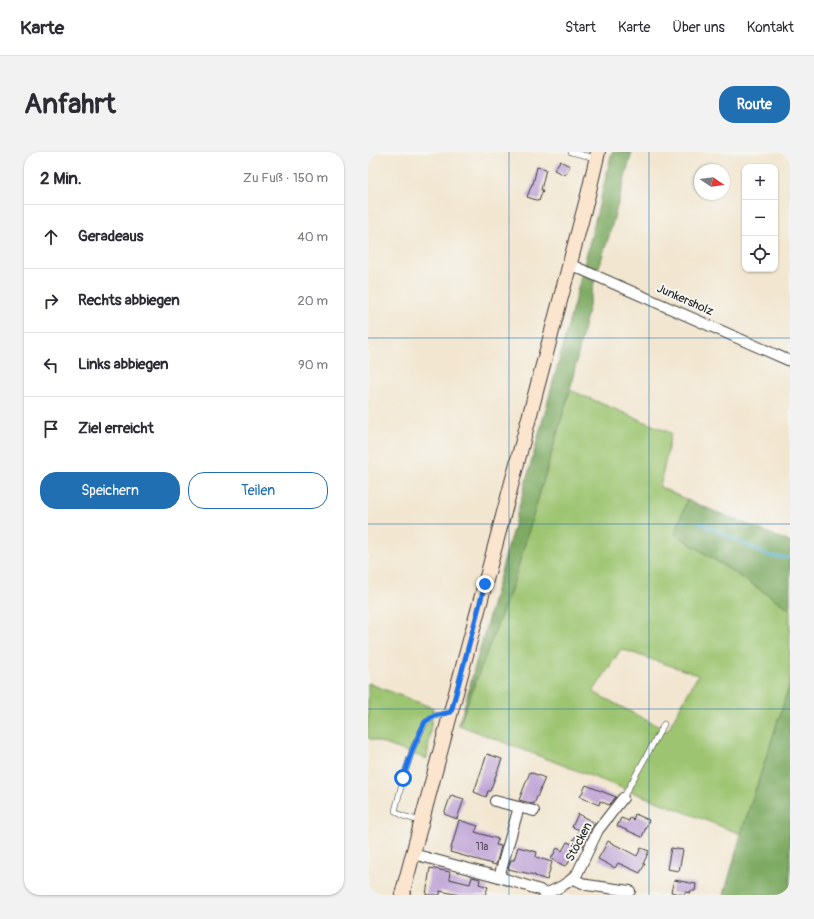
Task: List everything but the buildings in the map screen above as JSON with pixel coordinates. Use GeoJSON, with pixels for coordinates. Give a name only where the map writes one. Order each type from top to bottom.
{"type":"FeatureCollection","features":[{"type":"Feature","properties":{"kind":"main road"},"geometry":{"type":"LineString","coordinates":[[402,895],[588,195],[597,155]]}},
{"type":"Feature","properties":{"kind":"street","name":"Junkersholz"},"geometry":{"type":"LineString","coordinates":[[569,264],[790,361]]}},
{"type":"Feature","properties":{"kind":"street","name":"Stöcken"},"geometry":{"type":"LineString","coordinates":[[413,854],[500,877],[540,890],[545,894],[562,887],[573,879],[577,874],[598,830],[623,798]]}},
{"type":"Feature","properties":{"kind":"street"},"geometry":{"type":"LineString","coordinates":[[495,801],[534,811]]}},
{"type":"Feature","properties":{"kind":"street"},"geometry":{"type":"LineString","coordinates":[[500,877],[519,807]]}},
{"type":"Feature","properties":{"kind":"street","name":"Stöcken"},"geometry":{"type":"LineString","coordinates":[[573,879],[587,885],[630,891]]}},
{"type":"Feature","properties":{"kind":"lane"},"geometry":{"type":"LineString","coordinates":[[570,152],[597,155]]}},
{"type":"Feature","properties":{"kind":"lane"},"geometry":{"type":"LineString","coordinates":[[421,822],[403,816],[395,811],[403,778],[413,748],[425,722],[434,716],[451,712]]}},
{"type":"Feature","properties":{"kind":"lane"},"geometry":{"type":"LineString","coordinates":[[623,798],[664,724]]}},
{"type":"Feature","properties":{"kind":"green space"},"geometry":{"type":"Polygon","coordinates":[[[612,152],[632,152],[609,236],[595,279],[570,390],[513,584],[459,725],[557,367],[612,152]]]}},
{"type":"Feature","properties":{"kind":"green space"},"geometry":{"type":"Polygon","coordinates":[[[570,390],[671,433],[660,487],[687,500],[675,534],[790,609],[790,684],[741,834],[459,725],[513,584],[570,390]],[[621,649],[593,692],[667,731],[698,675],[621,649]]]}},
{"type":"Feature","properties":{"kind":"green space"},"geometry":{"type":"Polygon","coordinates":[[[687,500],[790,542],[790,609],[675,534],[687,500]]]}},
{"type":"Feature","properties":{"kind":"green space"},"geometry":{"type":"Polygon","coordinates":[[[368,683],[433,708],[427,759],[368,738],[368,683]]]}},
{"type":"Feature","properties":{"kind":"green space"},"geometry":{"type":"Polygon","coordinates":[[[790,684],[790,895],[724,895],[741,834],[790,684]]]}},
{"type":"Feature","properties":{"kind":"waterway"},"geometry":{"type":"LineString","coordinates":[[700,523],[770,556],[790,558]]}},
{"type":"Feature","properties":{"kind":"route"},"geometry":{"type":"LineString","coordinates":[[403,778],[413,748],[425,722],[434,716],[451,712],[485,584]]}}]}
